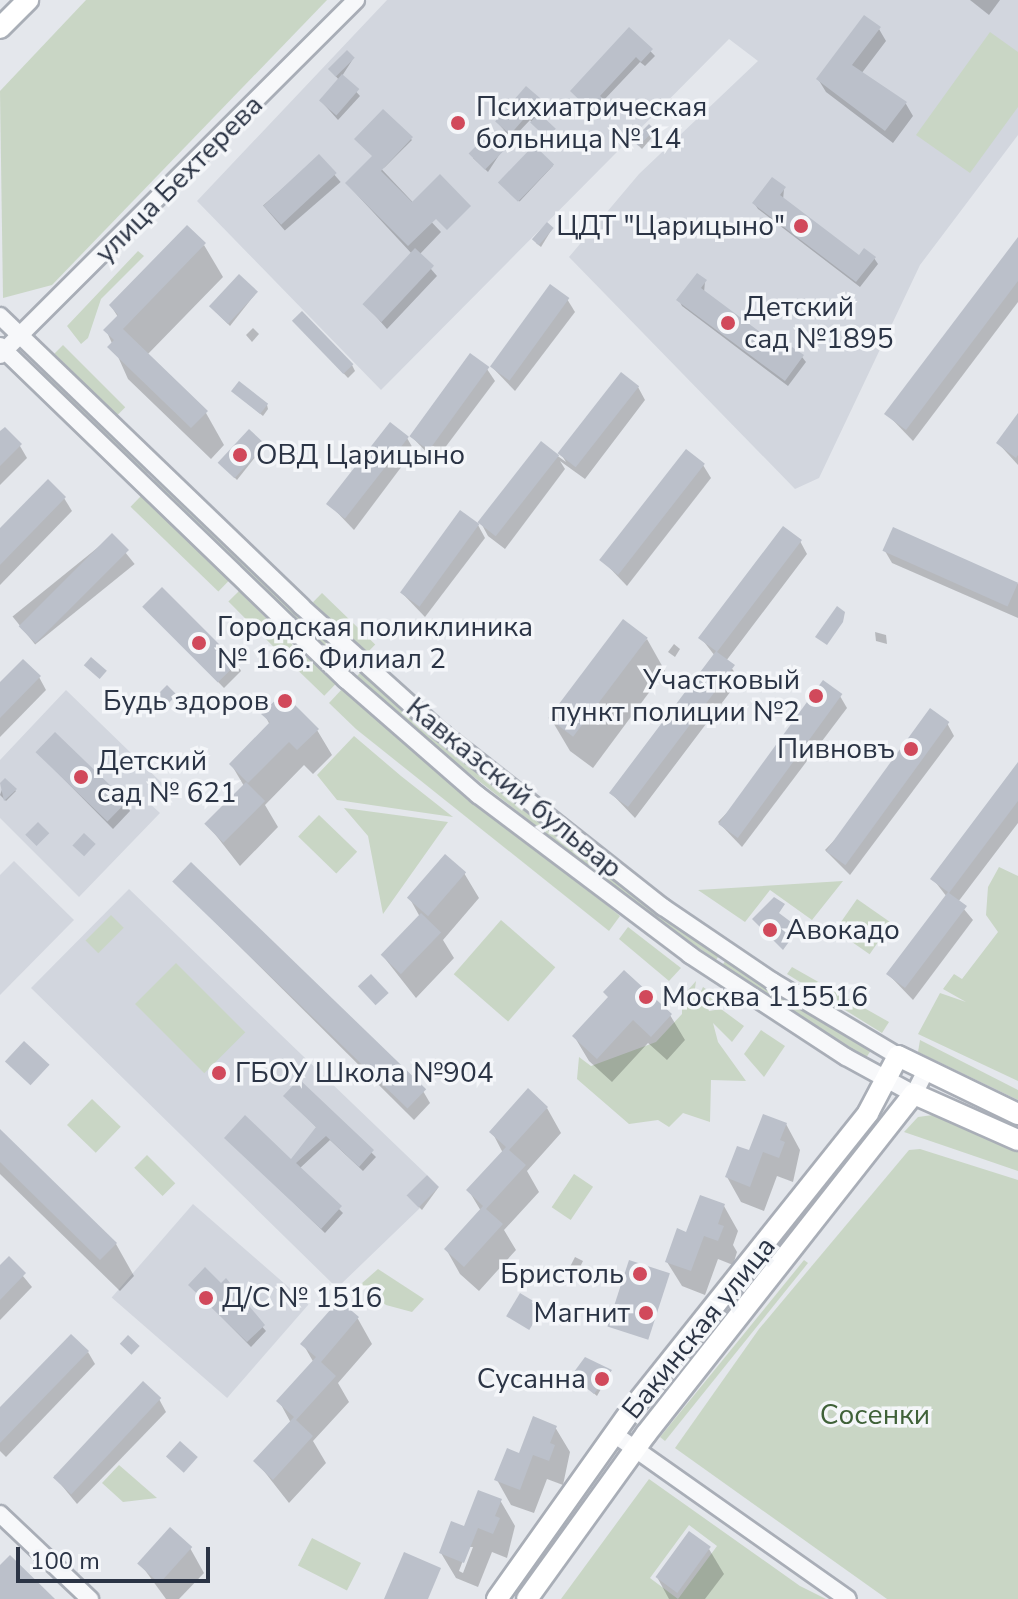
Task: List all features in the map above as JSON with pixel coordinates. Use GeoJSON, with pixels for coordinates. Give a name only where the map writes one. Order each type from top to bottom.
{"type":"FeatureCollection","features":[{"type":"Feature","properties":{"kind":"main road"},"geometry":{"type":"LineString","coordinates":[[0,28],[28,0]]}},
{"type":"Feature","properties":{"kind":"main road","name":"Кавказский бульвар"},"geometry":{"type":"LineString","coordinates":[[898,1056],[1018,1114]]}},
{"type":"Feature","properties":{"kind":"main road","name":"Бакинская улица"},"geometry":{"type":"LineString","coordinates":[[497,1599],[614,1434],[812,1188],[868,1113],[898,1056]]}},
{"type":"Feature","properties":{"kind":"main road","name":"Кавказский бульвар"},"geometry":{"type":"LineString","coordinates":[[914,1094],[1018,1140]]}},
{"type":"Feature","properties":{"kind":"main road","name":"Бакинская улица"},"geometry":{"type":"LineString","coordinates":[[527,1599],[635,1449],[914,1094]]}},
{"type":"Feature","properties":{"kind":"street","name":"улица Бехтерева"},"geometry":{"type":"LineString","coordinates":[[2,350],[356,0]]}},
{"type":"Feature","properties":{"kind":"street","name":"Кавказский бульвар"},"geometry":{"type":"LineString","coordinates":[[0,316],[291,596],[440,731],[663,907],[772,981],[898,1056]]}},
{"type":"Feature","properties":{"kind":"street","name":"Кавказский бульвар"},"geometry":{"type":"LineString","coordinates":[[2,350],[346,680],[478,795],[690,955],[885,1079],[914,1094]]}},
{"type":"Feature","properties":{"kind":"street","name":"Бакинская улица"},"geometry":{"type":"LineString","coordinates":[[914,1094],[926,1070]]}},
{"type":"Feature","properties":{"kind":"street"},"geometry":{"type":"LineString","coordinates":[[614,1434],[848,1599]]}},
{"type":"Feature","properties":{"kind":"street"},"geometry":{"type":"LineString","coordinates":[[0,1514],[90,1599]]}},
{"type":"Feature","properties":{"kind":"shaded area"},"geometry":{"type":"Polygon","coordinates":[[[387,0],[1018,0],[1018,135],[920,265],[819,478],[795,489],[569,257],[639,174],[758,61],[729,39],[381,390],[197,201],[387,0]]]}},
{"type":"Feature","properties":{"kind":"shaded area"},"geometry":{"type":"Polygon","coordinates":[[[66,690],[164,785],[148,802],[160,813],[79,897],[0,818],[0,760],[66,690]]]}},
{"type":"Feature","properties":{"kind":"shaded area"},"geometry":{"type":"Polygon","coordinates":[[[14,861],[74,920],[0,995],[0,875],[14,861]]]}},
{"type":"Feature","properties":{"kind":"shaded area","name":"ГБОУ Школа №904"},"geometry":{"type":"Polygon","coordinates":[[[129,889],[427,1175],[407,1196],[420,1208],[337,1288],[31,988],[129,889]]]}},
{"type":"Feature","properties":{"kind":"shaded area","name":"Д/C № 1516"},"geometry":{"type":"Polygon","coordinates":[[[193,1204],[308,1304],[227,1398],[112,1298],[193,1204]]]}},
{"type":"Feature","properties":{"kind":"green space"},"geometry":{"type":"Polygon","coordinates":[[[86,0],[327,0],[52,285],[3,298],[0,91],[86,0]]]}},
{"type":"Feature","properties":{"kind":"green space"},"geometry":{"type":"Polygon","coordinates":[[[990,32],[1018,52],[1018,107],[970,173],[916,135],[990,32]]]}},
{"type":"Feature","properties":{"kind":"green space"},"geometry":{"type":"Polygon","coordinates":[[[138,251],[144,256],[101,299],[88,338],[81,344],[67,326],[138,251]]]}},
{"type":"Feature","properties":{"kind":"green space"},"geometry":{"type":"Polygon","coordinates":[[[63,345],[125,407],[117,416],[55,353],[63,345]]]}},
{"type":"Feature","properties":{"kind":"green space"},"geometry":{"type":"Polygon","coordinates":[[[46,369],[150,471],[145,476],[39,376],[46,369]]]}},
{"type":"Feature","properties":{"kind":"green space"},"geometry":{"type":"Polygon","coordinates":[[[157,478],[356,664],[350,670],[152,482],[157,478]]]}},
{"type":"Feature","properties":{"kind":"green space"},"geometry":{"type":"Polygon","coordinates":[[[141,496],[229,581],[218,592],[131,507],[141,496]]]}},
{"type":"Feature","properties":{"kind":"green space"},"geometry":{"type":"Polygon","coordinates":[[[239,591],[293,645],[282,655],[228,602],[239,591]]]}},
{"type":"Feature","properties":{"kind":"green space"},"geometry":{"type":"Polygon","coordinates":[[[322,593],[375,644],[366,654],[313,602],[322,593]]]}},
{"type":"Feature","properties":{"kind":"green space"},"geometry":{"type":"Polygon","coordinates":[[[308,655],[337,683],[324,696],[295,668],[308,655]]]}},
{"type":"Feature","properties":{"kind":"green space"},"geometry":{"type":"Polygon","coordinates":[[[363,670],[720,954],[716,960],[625,896],[437,748],[357,676],[363,670]]]}},
{"type":"Feature","properties":{"kind":"green space"},"geometry":{"type":"Polygon","coordinates":[[[343,688],[620,916],[609,931],[356,729],[329,703],[343,688]]]}},
{"type":"Feature","properties":{"kind":"green space"},"geometry":{"type":"Polygon","coordinates":[[[354,736],[453,817],[337,800],[317,775],[354,736]]]}},
{"type":"Feature","properties":{"kind":"green space"},"geometry":{"type":"Polygon","coordinates":[[[344,808],[448,822],[383,914],[368,836],[344,808]]]}},
{"type":"Feature","properties":{"kind":"green space"},"geometry":{"type":"Polygon","coordinates":[[[319,815],[357,852],[336,873],[298,837],[319,815]]]}},
{"type":"Feature","properties":{"kind":"green space"},"geometry":{"type":"Polygon","coordinates":[[[999,867],[1018,876],[1018,1081],[918,1034],[940,993],[966,1002],[943,989],[954,974],[962,979],[998,932],[986,915],[988,887],[999,867]]]}},
{"type":"Feature","properties":{"kind":"green space"},"geometry":{"type":"Polygon","coordinates":[[[843,881],[812,920],[770,890],[745,922],[698,890],[843,881]]]}},
{"type":"Feature","properties":{"kind":"green space"},"geometry":{"type":"Polygon","coordinates":[[[857,899],[891,923],[870,954],[835,930],[857,899]]]}},
{"type":"Feature","properties":{"kind":"green space"},"geometry":{"type":"Polygon","coordinates":[[[111,915],[124,928],[98,953],[86,940],[111,915]]]}},
{"type":"Feature","properties":{"kind":"green space"},"geometry":{"type":"Polygon","coordinates":[[[501,920],[555,967],[508,1022],[454,974],[501,920]]]}},
{"type":"Feature","properties":{"kind":"green space"},"geometry":{"type":"Polygon","coordinates":[[[628,927],[681,968],[669,981],[619,939],[628,927]]]}},
{"type":"Feature","properties":{"kind":"green space"},"geometry":{"type":"Polygon","coordinates":[[[727,958],[870,1051],[866,1058],[723,965],[727,958]]]}},
{"type":"Feature","properties":{"kind":"green space"},"geometry":{"type":"Polygon","coordinates":[[[176,963],[245,1032],[204,1073],[135,1004],[176,963]]]}},
{"type":"Feature","properties":{"kind":"green space"},"geometry":{"type":"Polygon","coordinates":[[[792,967],[889,1022],[882,1033],[787,974],[792,967]]]}},
{"type":"Feature","properties":{"kind":"green space"},"geometry":{"type":"Polygon","coordinates":[[[696,981],[694,996],[698,998],[703,987],[725,1002],[707,1005],[709,1011],[721,1009],[744,1026],[732,1042],[713,1023],[718,1042],[746,1081],[711,1080],[710,1122],[683,1113],[669,1127],[658,1120],[629,1124],[577,1079],[579,1057],[591,1066],[656,1042],[682,1014],[682,997],[696,981]]]}},
{"type":"Feature","properties":{"kind":"green space"},"geometry":{"type":"Polygon","coordinates":[[[761,1030],[785,1046],[764,1077],[744,1054],[761,1030]]]}},
{"type":"Feature","properties":{"kind":"green space"},"geometry":{"type":"Polygon","coordinates":[[[920,1040],[1018,1090],[1018,1100],[918,1052],[920,1040]]]}},
{"type":"Feature","properties":{"kind":"green space"},"geometry":{"type":"Polygon","coordinates":[[[92,1099],[121,1127],[96,1153],[67,1125],[92,1099]]]}},
{"type":"Feature","properties":{"kind":"green space"},"geometry":{"type":"Polygon","coordinates":[[[933,1115],[1018,1148],[1018,1171],[904,1132],[918,1117],[933,1115]]]}},
{"type":"Feature","properties":{"kind":"green space","name":"Сосенки"},"geometry":{"type":"Polygon","coordinates":[[[920,1149],[1018,1180],[1018,1599],[887,1599],[675,1448],[759,1329],[909,1150],[920,1149]]]}},
{"type":"Feature","properties":{"kind":"green space"},"geometry":{"type":"Polygon","coordinates":[[[147,1155],[175,1183],[163,1196],[134,1168],[147,1155]]]}},
{"type":"Feature","properties":{"kind":"green space"},"geometry":{"type":"Polygon","coordinates":[[[574,1174],[593,1187],[571,1220],[552,1207],[574,1174]]]}},
{"type":"Feature","properties":{"kind":"green space"},"geometry":{"type":"Polygon","coordinates":[[[804,1260],[808,1263],[665,1441],[660,1437],[804,1260]]]}},
{"type":"Feature","properties":{"kind":"green space"},"geometry":{"type":"Polygon","coordinates":[[[378,1269],[424,1299],[412,1312],[386,1305],[361,1284],[378,1269]]]}},
{"type":"Feature","properties":{"kind":"green space"},"geometry":{"type":"Polygon","coordinates":[[[119,1465],[157,1498],[123,1502],[102,1483],[119,1465]]]}},
{"type":"Feature","properties":{"kind":"green space"},"geometry":{"type":"Polygon","coordinates":[[[649,1479],[800,1586],[826,1599],[678,1599],[561,1599],[649,1479]],[[689,1525],[650,1578],[678,1599],[717,1546],[689,1525]]]}},
{"type":"Feature","properties":{"kind":"green space"},"geometry":{"type":"Polygon","coordinates":[[[312,1538],[361,1563],[347,1591],[298,1566],[312,1538]]]}},
{"type":"Feature","properties":{"kind":"building"},"geometry":{"type":"Polygon","coordinates":[[[864,15],[881,27],[852,65],[907,102],[885,131],[816,79],[864,15]]]}},
{"type":"Feature","properties":{"kind":"building"},"geometry":{"type":"Polygon","coordinates":[[[629,27],[653,49],[641,62],[636,57],[600,96],[605,100],[593,113],[570,91],[629,27]]]}},
{"type":"Feature","properties":{"kind":"building"},"geometry":{"type":"Polygon","coordinates":[[[347,50],[355,58],[336,77],[328,69],[347,50]]]}},
{"type":"Feature","properties":{"kind":"building"},"geometry":{"type":"Polygon","coordinates":[[[342,74],[359,89],[336,116],[319,100],[342,74]]]}},
{"type":"Feature","properties":{"kind":"building"},"geometry":{"type":"Polygon","coordinates":[[[526,86],[541,99],[510,135],[495,121],[526,86]]]}},
{"type":"Feature","properties":{"kind":"building"},"geometry":{"type":"Polygon","coordinates":[[[383,109],[413,137],[381,171],[412,202],[440,174],[471,206],[447,230],[436,219],[408,246],[345,183],[372,156],[354,139],[383,109]]]}},
{"type":"Feature","properties":{"kind":"building"},"geometry":{"type":"Polygon","coordinates":[[[539,113],[556,129],[547,138],[530,123],[539,113]]]}},
{"type":"Feature","properties":{"kind":"building"},"geometry":{"type":"Polygon","coordinates":[[[649,124],[655,130],[638,146],[633,140],[649,124]]]}},
{"type":"Feature","properties":{"kind":"building"},"geometry":{"type":"Polygon","coordinates":[[[487,135],[503,151],[485,170],[469,153],[487,135]]]}},
{"type":"Feature","properties":{"kind":"building"},"geometry":{"type":"Polygon","coordinates":[[[534,145],[554,164],[518,202],[498,182],[534,145]]]}},
{"type":"Feature","properties":{"kind":"building"},"geometry":{"type":"Polygon","coordinates":[[[319,154],[337,173],[281,225],[263,206],[319,154]]]}},
{"type":"Feature","properties":{"kind":"building","name":"ЦДТ \"Царицыно\""},"geometry":{"type":"Polygon","coordinates":[[[772,177],[786,187],[780,195],[859,255],[864,248],[876,257],[856,282],[752,203],[772,177]]]}},
{"type":"Feature","properties":{"kind":"building"},"geometry":{"type":"Polygon","coordinates":[[[547,222],[554,228],[539,245],[532,239],[547,222]]]}},
{"type":"Feature","properties":{"kind":"building"},"geometry":{"type":"Polygon","coordinates":[[[187,225],[206,243],[123,329],[208,411],[191,428],[107,347],[114,340],[103,330],[118,315],[109,305],[187,225]]]}},
{"type":"Feature","properties":{"kind":"building"},"geometry":{"type":"Polygon","coordinates":[[[1018,237],[1018,281],[906,430],[884,414],[1018,237]]]}},
{"type":"Feature","properties":{"kind":"building"},"geometry":{"type":"Polygon","coordinates":[[[415,248],[434,266],[382,322],[362,304],[415,248]]]}},
{"type":"Feature","properties":{"kind":"building","name":"Детский сад №1895"},"geometry":{"type":"Polygon","coordinates":[[[697,273],[707,280],[701,288],[788,353],[792,347],[804,355],[785,381],[676,300],[697,273]]]}},
{"type":"Feature","properties":{"kind":"building"},"geometry":{"type":"Polygon","coordinates":[[[239,274],[258,292],[228,324],[209,306],[239,274]]]}},
{"type":"Feature","properties":{"kind":"building"},"geometry":{"type":"Polygon","coordinates":[[[550,284],[569,298],[509,381],[490,367],[550,284]]]}},
{"type":"Feature","properties":{"kind":"building"},"geometry":{"type":"Polygon","coordinates":[[[302,311],[353,364],[343,374],[292,321],[302,311]]]}},
{"type":"Feature","properties":{"kind":"building"},"geometry":{"type":"Polygon","coordinates":[[[470,353],[489,367],[429,450],[409,436],[470,353]]]}},
{"type":"Feature","properties":{"kind":"building"},"geometry":{"type":"Polygon","coordinates":[[[621,372],[639,386],[576,467],[558,453],[621,372]]]}},
{"type":"Feature","properties":{"kind":"building"},"geometry":{"type":"Polygon","coordinates":[[[239,381],[268,404],[260,414],[231,391],[239,381]]]}},
{"type":"Feature","properties":{"kind":"building"},"geometry":{"type":"Polygon","coordinates":[[[1018,413],[1018,455],[1016,458],[996,443],[1018,413]]]}},
{"type":"Feature","properties":{"kind":"building"},"geometry":{"type":"Polygon","coordinates":[[[390,422],[409,437],[345,519],[326,504],[390,422]]]}},
{"type":"Feature","properties":{"kind":"building"},"geometry":{"type":"Polygon","coordinates":[[[5,427],[22,444],[0,466],[0,431],[5,427]]]}},
{"type":"Feature","properties":{"kind":"building","name":"ОВД Царицыно"},"geometry":{"type":"Polygon","coordinates":[[[249,429],[266,445],[234,478],[218,463],[249,429]]]}},
{"type":"Feature","properties":{"kind":"building"},"geometry":{"type":"Polygon","coordinates":[[[541,441],[559,455],[496,536],[478,522],[541,441]]]}},
{"type":"Feature","properties":{"kind":"building"},"geometry":{"type":"Polygon","coordinates":[[[686,449],[705,464],[618,575],[599,560],[686,449]]]}},
{"type":"Feature","properties":{"kind":"building"},"geometry":{"type":"Polygon","coordinates":[[[48,479],[66,497],[0,565],[0,528],[48,479]]]}},
{"type":"Feature","properties":{"kind":"building"},"geometry":{"type":"Polygon","coordinates":[[[460,510],[479,524],[419,607],[400,593],[460,510]]]}},
{"type":"Feature","properties":{"kind":"building"},"geometry":{"type":"Polygon","coordinates":[[[783,526],[802,540],[717,652],[735,665],[628,807],[609,793],[716,651],[698,638],[783,526]]]}},
{"type":"Feature","properties":{"kind":"building"},"geometry":{"type":"Polygon","coordinates":[[[893,527],[1018,583],[1008,606],[882,551],[893,527]]]}},
{"type":"Feature","properties":{"kind":"building"},"geometry":{"type":"Polygon","coordinates":[[[112,533],[129,550],[36,643],[19,626],[112,533]]]}},
{"type":"Feature","properties":{"kind":"building","name":"Городская поликлиника № 166. Филиал 2"},"geometry":{"type":"Polygon","coordinates":[[[162,587],[238,663],[218,682],[142,607],[162,587]]]}},
{"type":"Feature","properties":{"kind":"building"},"geometry":{"type":"Polygon","coordinates":[[[837,606],[845,612],[843,622],[827,645],[815,637],[837,606]]]}},
{"type":"Feature","properties":{"kind":"building"},"geometry":{"type":"Polygon","coordinates":[[[623,619],[648,638],[573,737],[548,718],[623,619]]]}},
{"type":"Feature","properties":{"kind":"building"},"geometry":{"type":"Polygon","coordinates":[[[91,657],[107,671],[100,679],[84,665],[91,657]]]}},
{"type":"Feature","properties":{"kind":"building"},"geometry":{"type":"Polygon","coordinates":[[[23,659],[41,676],[0,718],[0,682],[23,659]]]}},
{"type":"Feature","properties":{"kind":"building"},"geometry":{"type":"Polygon","coordinates":[[[823,680],[842,694],[738,838],[718,824],[823,680]]]}},
{"type":"Feature","properties":{"kind":"building"},"geometry":{"type":"Polygon","coordinates":[[[167,685],[177,695],[168,704],[158,694],[167,685]]]}},
{"type":"Feature","properties":{"kind":"building"},"geometry":{"type":"Polygon","coordinates":[[[283,693],[319,729],[297,750],[289,742],[248,783],[229,764],[270,722],[261,714],[283,693]]]}},
{"type":"Feature","properties":{"kind":"building"},"geometry":{"type":"Polygon","coordinates":[[[930,708],[949,722],[845,865],[826,851],[930,708]]]}},
{"type":"Feature","properties":{"kind":"building","name":"Детский сад № 621"},"geometry":{"type":"Polygon","coordinates":[[[55,732],[127,801],[107,822],[36,752],[55,732]]]}},
{"type":"Feature","properties":{"kind":"building"},"geometry":{"type":"Polygon","coordinates":[[[1018,762],[1018,801],[949,893],[967,906],[905,988],[886,974],[948,892],[930,879],[1018,762]]]}},
{"type":"Feature","properties":{"kind":"building"},"geometry":{"type":"Polygon","coordinates":[[[5,778],[17,789],[4,801],[0,783],[5,778]]]}},
{"type":"Feature","properties":{"kind":"building"},"geometry":{"type":"Polygon","coordinates":[[[246,782],[265,801],[223,843],[204,824],[246,782]]]}},
{"type":"Feature","properties":{"kind":"building"},"geometry":{"type":"Polygon","coordinates":[[[38,822],[49,833],[37,846],[25,835],[38,822]]]}},
{"type":"Feature","properties":{"kind":"building"},"geometry":{"type":"Polygon","coordinates":[[[84,833],[96,844],[84,856],[72,845],[84,833]]]}},
{"type":"Feature","properties":{"kind":"building"},"geometry":{"type":"Polygon","coordinates":[[[445,854],[466,872],[428,916],[407,898],[445,854]]]}},
{"type":"Feature","properties":{"kind":"building"},"geometry":{"type":"Polygon","coordinates":[[[191,862],[426,1089],[407,1109],[172,881],[191,862]]]}},
{"type":"Feature","properties":{"kind":"building"},"geometry":{"type":"Polygon","coordinates":[[[774,897],[785,904],[779,913],[799,928],[783,950],[752,919],[774,897]]]}},
{"type":"Feature","properties":{"kind":"building"},"geometry":{"type":"Polygon","coordinates":[[[421,913],[441,932],[401,974],[381,955],[421,913]]]}},
{"type":"Feature","properties":{"kind":"building"},"geometry":{"type":"Polygon","coordinates":[[[624,970],[672,1014],[651,1037],[633,1020],[597,1059],[572,1036],[608,997],[603,992],[624,970]]]}},
{"type":"Feature","properties":{"kind":"building"},"geometry":{"type":"Polygon","coordinates":[[[371,974],[389,993],[376,1005],[358,986],[371,974]]]}},
{"type":"Feature","properties":{"kind":"building"},"geometry":{"type":"Polygon","coordinates":[[[24,1041],[50,1065],[31,1085],[5,1061],[24,1041]]]}},
{"type":"Feature","properties":{"kind":"building"},"geometry":{"type":"Polygon","coordinates":[[[299,1079],[374,1150],[359,1167],[326,1136],[296,1163],[342,1206],[321,1229],[224,1138],[245,1115],[291,1159],[316,1127],[283,1096],[299,1079]]]}},
{"type":"Feature","properties":{"kind":"building"},"geometry":{"type":"Polygon","coordinates":[[[528,1088],[548,1107],[509,1150],[526,1165],[486,1209],[503,1224],[464,1267],[444,1249],[483,1206],[466,1190],[506,1147],[489,1132],[528,1088]]]}},
{"type":"Feature","properties":{"kind":"building"},"geometry":{"type":"Polygon","coordinates":[[[763,1114],[787,1123],[780,1140],[785,1142],[779,1158],[763,1152],[750,1187],[725,1177],[737,1146],[749,1150],[763,1114]]]}},
{"type":"Feature","properties":{"kind":"building"},"geometry":{"type":"Polygon","coordinates":[[[0,1129],[117,1243],[100,1260],[0,1162],[0,1129]]]}},
{"type":"Feature","properties":{"kind":"building"},"geometry":{"type":"Polygon","coordinates":[[[427,1175],[439,1187],[419,1208],[406,1196],[427,1175]]]}},
{"type":"Feature","properties":{"kind":"building"},"geometry":{"type":"Polygon","coordinates":[[[700,1195],[725,1204],[718,1224],[724,1226],[718,1241],[704,1236],[691,1271],[665,1262],[677,1228],[686,1232],[700,1195]]]}},
{"type":"Feature","properties":{"kind":"building"},"geometry":{"type":"Polygon","coordinates":[[[9,1256],[26,1273],[0,1300],[0,1265],[9,1256]]]}},
{"type":"Feature","properties":{"kind":"building"},"geometry":{"type":"Polygon","coordinates":[[[629,1260],[670,1273],[648,1340],[607,1327],[629,1260]]]}},
{"type":"Feature","properties":{"kind":"building"},"geometry":{"type":"Polygon","coordinates":[[[205,1267],[221,1283],[226,1278],[265,1325],[247,1342],[188,1285],[205,1267]]]}},
{"type":"Feature","properties":{"kind":"building"},"geometry":{"type":"Polygon","coordinates":[[[520,1293],[543,1307],[529,1330],[506,1316],[520,1293]]]}},
{"type":"Feature","properties":{"kind":"building"},"geometry":{"type":"Polygon","coordinates":[[[339,1300],[359,1317],[321,1362],[336,1376],[296,1420],[313,1436],[273,1480],[253,1461],[294,1417],[276,1401],[316,1357],[300,1344],[339,1300]]]}},
{"type":"Feature","properties":{"kind":"building"},"geometry":{"type":"Polygon","coordinates":[[[71,1334],[89,1351],[0,1443],[0,1407],[71,1334]]]}},
{"type":"Feature","properties":{"kind":"building"},"geometry":{"type":"Polygon","coordinates":[[[128,1335],[140,1346],[132,1355],[120,1344],[128,1335]]]}},
{"type":"Feature","properties":{"kind":"building"},"geometry":{"type":"Polygon","coordinates":[[[585,1357],[612,1370],[594,1394],[571,1376],[585,1357]]]}},
{"type":"Feature","properties":{"kind":"building"},"geometry":{"type":"Polygon","coordinates":[[[143,1381],[161,1398],[71,1495],[53,1478],[143,1381]]]}},
{"type":"Feature","properties":{"kind":"building"},"geometry":{"type":"Polygon","coordinates":[[[533,1416],[557,1426],[550,1443],[555,1445],[549,1461],[533,1455],[520,1490],[494,1480],[507,1448],[519,1453],[533,1416]]]}},
{"type":"Feature","properties":{"kind":"building"},"geometry":{"type":"Polygon","coordinates":[[[180,1441],[198,1457],[184,1473],[166,1457],[180,1441]]]}},
{"type":"Feature","properties":{"kind":"building"},"geometry":{"type":"Polygon","coordinates":[[[478,1490],[502,1499],[495,1516],[500,1518],[493,1534],[478,1528],[464,1563],[439,1553],[451,1521],[464,1526],[478,1490]]]}},
{"type":"Feature","properties":{"kind":"building"},"geometry":{"type":"Polygon","coordinates":[[[170,1527],[192,1547],[160,1583],[137,1563],[170,1527]]]}},
{"type":"Feature","properties":{"kind":"building"},"geometry":{"type":"Polygon","coordinates":[[[689,1531],[711,1547],[677,1593],[655,1577],[689,1531]]]}},
{"type":"Feature","properties":{"kind":"building"},"geometry":{"type":"Polygon","coordinates":[[[404,1552],[441,1568],[428,1599],[384,1599],[404,1552]]]}},
{"type":"Feature","properties":{"kind":"building"},"geometry":{"type":"Polygon","coordinates":[[[10,1555],[55,1599],[0,1599],[0,1565],[10,1555]]]}},
{"type":"Feature","properties":{"kind":"place","name":"Психиатрическая больница № 14"},"geometry":{"type":"Point","coordinates":[458,123]}},
{"type":"Feature","properties":{"kind":"place","name":"ЦДТ \"Царицыно\""},"geometry":{"type":"Point","coordinates":[801,226]}},
{"type":"Feature","properties":{"kind":"place","name":"Детский сад №1895"},"geometry":{"type":"Point","coordinates":[728,323]}},
{"type":"Feature","properties":{"kind":"place","name":"ОВД Царицыно"},"geometry":{"type":"Point","coordinates":[240,455]}},
{"type":"Feature","properties":{"kind":"place","name":"Городская поликлиника № 166. Филиал 2"},"geometry":{"type":"Point","coordinates":[199,643]}},
{"type":"Feature","properties":{"kind":"place","name":"Участковый пункт полиции №2"},"geometry":{"type":"Point","coordinates":[816,696]}},
{"type":"Feature","properties":{"kind":"place","name":"Будь здоров"},"geometry":{"type":"Point","coordinates":[285,701]}},
{"type":"Feature","properties":{"kind":"place","name":"Пивновъ"},"geometry":{"type":"Point","coordinates":[911,749]}},
{"type":"Feature","properties":{"kind":"place","name":"Детский сад № 621"},"geometry":{"type":"Point","coordinates":[81,777]}},
{"type":"Feature","properties":{"kind":"place","name":"Авокадо"},"geometry":{"type":"Point","coordinates":[770,930]}},
{"type":"Feature","properties":{"kind":"place","name":"Москва 115516"},"geometry":{"type":"Point","coordinates":[646,997]}},
{"type":"Feature","properties":{"kind":"place","name":"ГБОУ Школа №904"},"geometry":{"type":"Point","coordinates":[219,1073]}},
{"type":"Feature","properties":{"kind":"place","name":"Бристоль"},"geometry":{"type":"Point","coordinates":[640,1274]}},
{"type":"Feature","properties":{"kind":"place","name":"Д/C № 1516"},"geometry":{"type":"Point","coordinates":[206,1298]}},
{"type":"Feature","properties":{"kind":"place","name":"Магнит"},"geometry":{"type":"Point","coordinates":[646,1313]}},
{"type":"Feature","properties":{"kind":"place","name":"Сусанна"},"geometry":{"type":"Point","coordinates":[602,1379]}}]}
